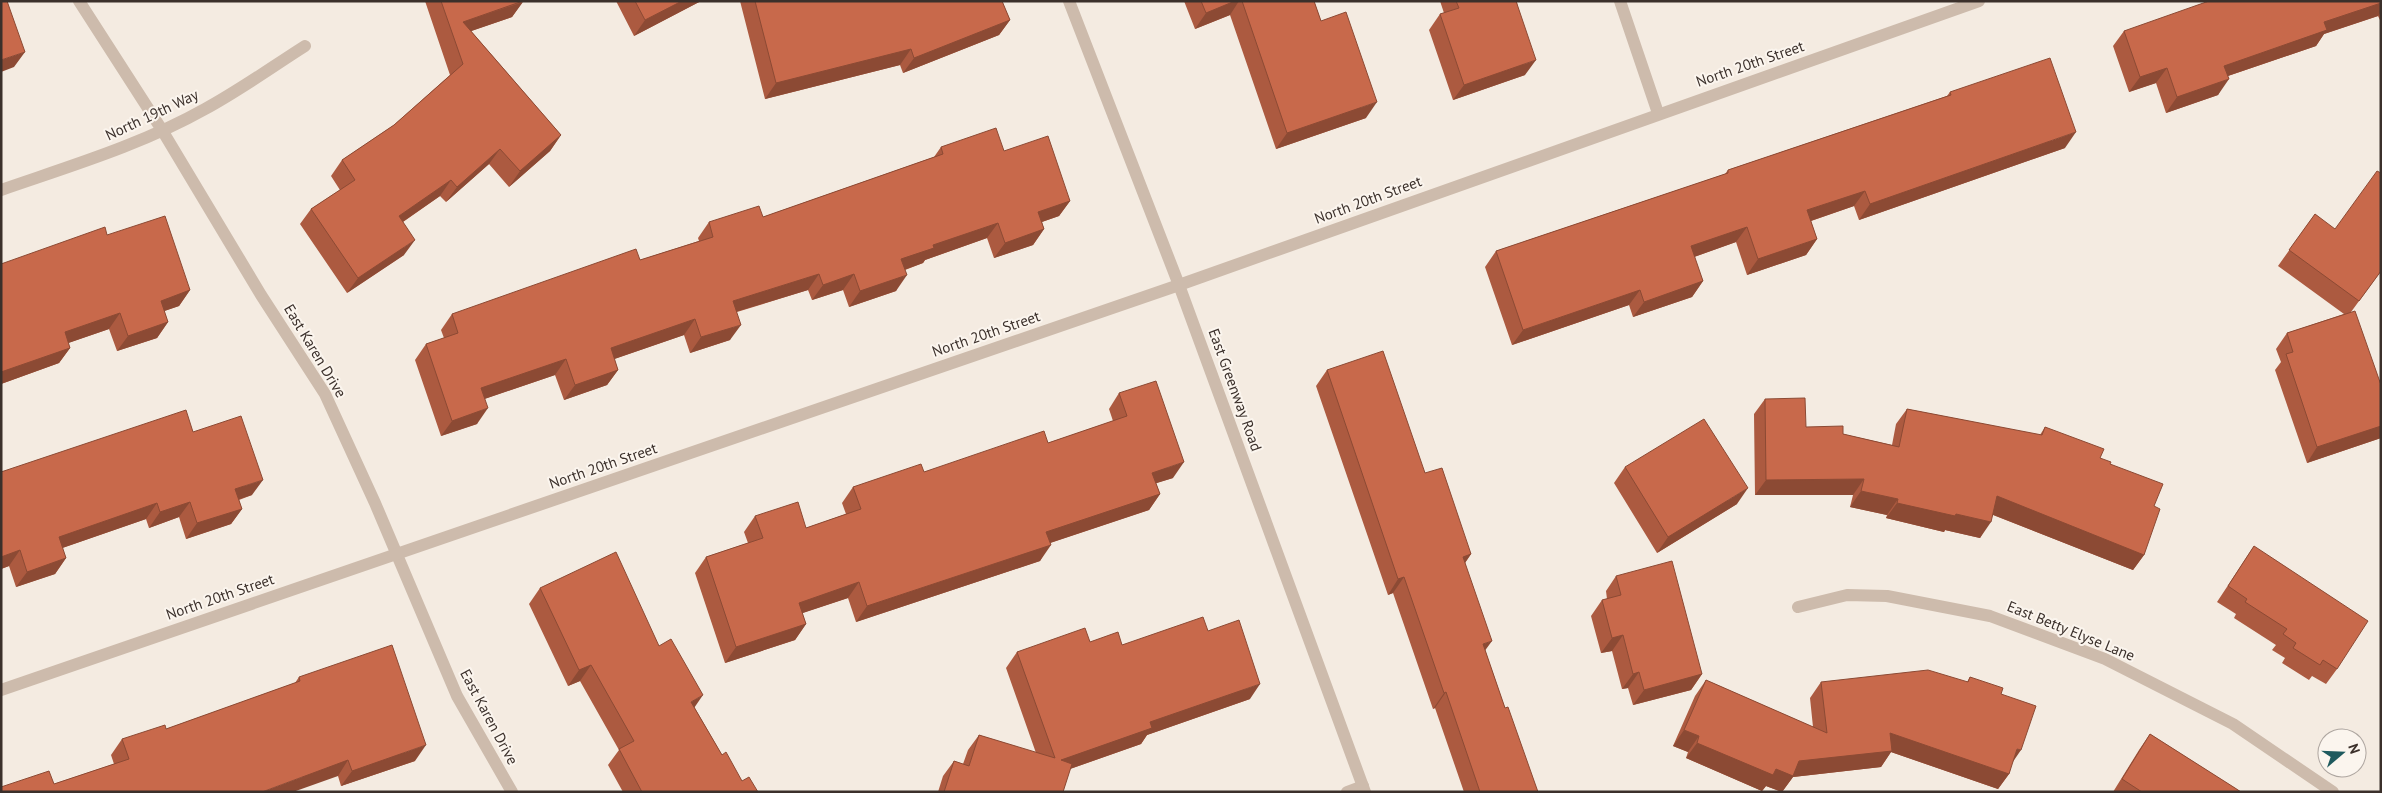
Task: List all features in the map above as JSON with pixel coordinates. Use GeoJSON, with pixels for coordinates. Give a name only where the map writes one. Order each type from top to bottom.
{"type":"FeatureCollection","features":[{"type":"Feature","properties":{"kind":"street","name":"East Karen Drive"},"geometry":{"type":"LineString","coordinates":[[79,1],[162,130],[261,295],[325,394],[457,696],[512,792]]}},
{"type":"Feature","properties":{"kind":"street","name":"East Greenway Road"},"geometry":{"type":"LineString","coordinates":[[1069,1],[1179,285],[1364,789]]}},
{"type":"Feature","properties":{"kind":"street"},"geometry":{"type":"LineString","coordinates":[[1620,1],[1658,114]]}},
{"type":"Feature","properties":{"kind":"street","name":"North 20th Street"},"geometry":{"type":"LineString","coordinates":[[1,690],[1179,285],[1980,1]]}},
{"type":"Feature","properties":{"kind":"street","name":"North 19th Way"},"geometry":{"type":"LineString","coordinates":[[1,190],[120,149],[162,130],[206,109],[305,46]]}},
{"type":"Feature","properties":{"kind":"street","name":"East Betty Elyse Lane"},"geometry":{"type":"LineString","coordinates":[[1798,607],[1848,595],[1887,596],[1990,616],[2106,659],[2224,720],[2333,792]]}},
{"type":"Feature","properties":{"kind":"street"},"geometry":{"type":"LineString","coordinates":[[1347,792],[1364,789]]}},
{"type":"Feature","properties":{"kind":"building"},"geometry":{"type":"Polygon","coordinates":[[[1,1],[7,1],[25,52],[1,60],[1,1]]]}},
{"type":"Feature","properties":{"kind":"building"},"geometry":{"type":"Polygon","coordinates":[[[441,1],[523,1],[463,22],[561,135],[520,171],[500,149],[457,187],[451,180],[399,216],[415,240],[358,278],[311,209],[355,180],[342,160],[394,125],[463,64],[441,1]]]}},
{"type":"Feature","properties":{"kind":"building"},"geometry":{"type":"Polygon","coordinates":[[[635,1],[682,1],[645,20],[635,1]]]}},
{"type":"Feature","properties":{"kind":"building"},"geometry":{"type":"Polygon","coordinates":[[[755,1],[1002,1],[1010,20],[914,58],[911,49],[776,83],[755,1]]]}},
{"type":"Feature","properties":{"kind":"building"},"geometry":{"type":"Polygon","coordinates":[[[1201,1],[1235,1],[1206,13],[1201,1]]]}},
{"type":"Feature","properties":{"kind":"building"},"geometry":{"type":"Polygon","coordinates":[[[1242,1],[1314,1],[1321,21],[1346,12],[1377,102],[1287,133],[1242,1]]]}},
{"type":"Feature","properties":{"kind":"building"},"geometry":{"type":"Polygon","coordinates":[[[1456,1],[1516,1],[1536,60],[1464,85],[1440,14],[1459,8],[1456,1]]]}},
{"type":"Feature","properties":{"kind":"building"},"geometry":{"type":"Polygon","coordinates":[[[2209,1],[2381,1],[2381,3],[2324,22],[2327,30],[2224,66],[2229,79],[2177,97],[2167,68],[2140,77],[2124,31],[2209,1]]]}},
{"type":"Feature","properties":{"kind":"building"},"geometry":{"type":"Polygon","coordinates":[[[2050,58],[2076,132],[1870,204],[1865,191],[1807,210],[1817,239],[1758,259],[1747,227],[1691,246],[1703,281],[1644,302],[1640,290],[1523,330],[1496,251],[1728,173],[1728,170],[1951,95],[1950,92],[2050,58]]]}},
{"type":"Feature","properties":{"kind":"building"},"geometry":{"type":"Polygon","coordinates":[[[996,128],[1004,151],[1048,136],[1070,201],[1038,212],[1044,229],[1005,243],[998,223],[933,245],[934,248],[901,259],[907,275],[860,291],[854,274],[823,285],[819,274],[733,301],[741,325],[701,337],[695,319],[611,348],[618,370],[575,385],[566,359],[481,388],[488,408],[452,421],[426,344],[458,333],[452,314],[636,249],[640,260],[713,237],[709,222],[759,206],[763,217],[943,154],[941,147],[996,128]]]}},
{"type":"Feature","properties":{"kind":"building"},"geometry":{"type":"Polygon","coordinates":[[[2377,171],[2381,173],[2381,271],[2359,301],[2289,250],[2315,214],[2335,229],[2377,171]]]}},
{"type":"Feature","properties":{"kind":"building"},"geometry":{"type":"Polygon","coordinates":[[[165,216],[190,290],[161,301],[168,322],[128,336],[120,313],[65,332],[70,348],[1,372],[1,264],[105,227],[107,235],[165,216]]]}},
{"type":"Feature","properties":{"kind":"building"},"geometry":{"type":"Polygon","coordinates":[[[2355,311],[2381,385],[2381,426],[2317,447],[2286,354],[2293,352],[2287,333],[2355,311]]]}},
{"type":"Feature","properties":{"kind":"building"},"geometry":{"type":"Polygon","coordinates":[[[1383,351],[1425,473],[1442,468],[1471,554],[1463,557],[1492,641],[1483,644],[1505,708],[1508,707],[1538,792],[1480,792],[1404,577],[1398,579],[1327,370],[1383,351]]]}},
{"type":"Feature","properties":{"kind":"building"},"geometry":{"type":"Polygon","coordinates":[[[1156,381],[1184,462],[1152,473],[1160,494],[1046,532],[1051,545],[867,606],[859,582],[799,603],[806,624],[736,647],[706,557],[763,538],[755,516],[798,502],[806,528],[861,509],[853,487],[921,464],[924,472],[1044,431],[1048,443],[1127,416],[1119,393],[1156,381]]]}},
{"type":"Feature","properties":{"kind":"building"},"geometry":{"type":"Polygon","coordinates":[[[1805,398],[1806,427],[1843,426],[1843,434],[1899,447],[1907,409],[2042,435],[2045,427],[2104,449],[2100,458],[2111,462],[2110,464],[2163,484],[2154,506],[2160,509],[2144,555],[1997,496],[1991,522],[1897,503],[1898,499],[1861,491],[1864,479],[1766,480],[1765,399],[1805,398]]]}},
{"type":"Feature","properties":{"kind":"building"},"geometry":{"type":"Polygon","coordinates":[[[186,410],[193,432],[241,416],[263,480],[235,489],[242,509],[197,523],[190,502],[160,512],[157,503],[59,537],[66,558],[27,572],[20,550],[1,557],[1,472],[186,410]]]}},
{"type":"Feature","properties":{"kind":"building"},"geometry":{"type":"Polygon","coordinates":[[[1704,419],[1748,488],[1668,537],[1625,467],[1704,419]]]}},
{"type":"Feature","properties":{"kind":"building"},"geometry":{"type":"Polygon","coordinates":[[[2254,546],[2368,621],[2337,669],[2323,660],[2320,665],[2293,648],[2296,643],[2283,634],[2287,629],[2245,602],[2247,599],[2228,586],[2254,546]]]}},
{"type":"Feature","properties":{"kind":"building"},"geometry":{"type":"Polygon","coordinates":[[[616,552],[659,646],[671,639],[703,695],[691,702],[722,755],[726,752],[742,781],[749,777],[758,792],[642,792],[619,749],[634,741],[591,665],[579,670],[540,588],[616,552]]]}},
{"type":"Feature","properties":{"kind":"building"},"geometry":{"type":"Polygon","coordinates":[[[1672,561],[1702,674],[1644,690],[1639,672],[1633,674],[1623,635],[1612,638],[1602,600],[1621,595],[1616,576],[1672,561]]]}},
{"type":"Feature","properties":{"kind":"building"},"geometry":{"type":"Polygon","coordinates":[[[1203,617],[1208,631],[1239,620],[1260,684],[1150,722],[1152,728],[1061,760],[1072,764],[1063,792],[944,792],[954,761],[969,766],[979,735],[1055,758],[1017,652],[1085,628],[1090,642],[1118,632],[1122,645],[1203,617]]]}},
{"type":"Feature","properties":{"kind":"building"},"geometry":{"type":"Polygon","coordinates":[[[392,645],[426,745],[352,771],[348,760],[262,792],[1,792],[1,787],[49,771],[54,784],[129,759],[122,739],[165,725],[166,729],[300,681],[299,677],[392,645]]]}},
{"type":"Feature","properties":{"kind":"building"},"geometry":{"type":"Polygon","coordinates":[[[1928,670],[1968,682],[1970,677],[2003,688],[2001,694],[2036,706],[2021,750],[2017,749],[2009,774],[1890,733],[1892,751],[1799,761],[1793,776],[1776,769],[1773,775],[1697,743],[1699,736],[1684,730],[1706,680],[1827,733],[1821,682],[1928,670]]]}},
{"type":"Feature","properties":{"kind":"building"},"geometry":{"type":"Polygon","coordinates":[[[2150,734],[2241,792],[2142,792],[2122,779],[2150,734]]]}}]}
